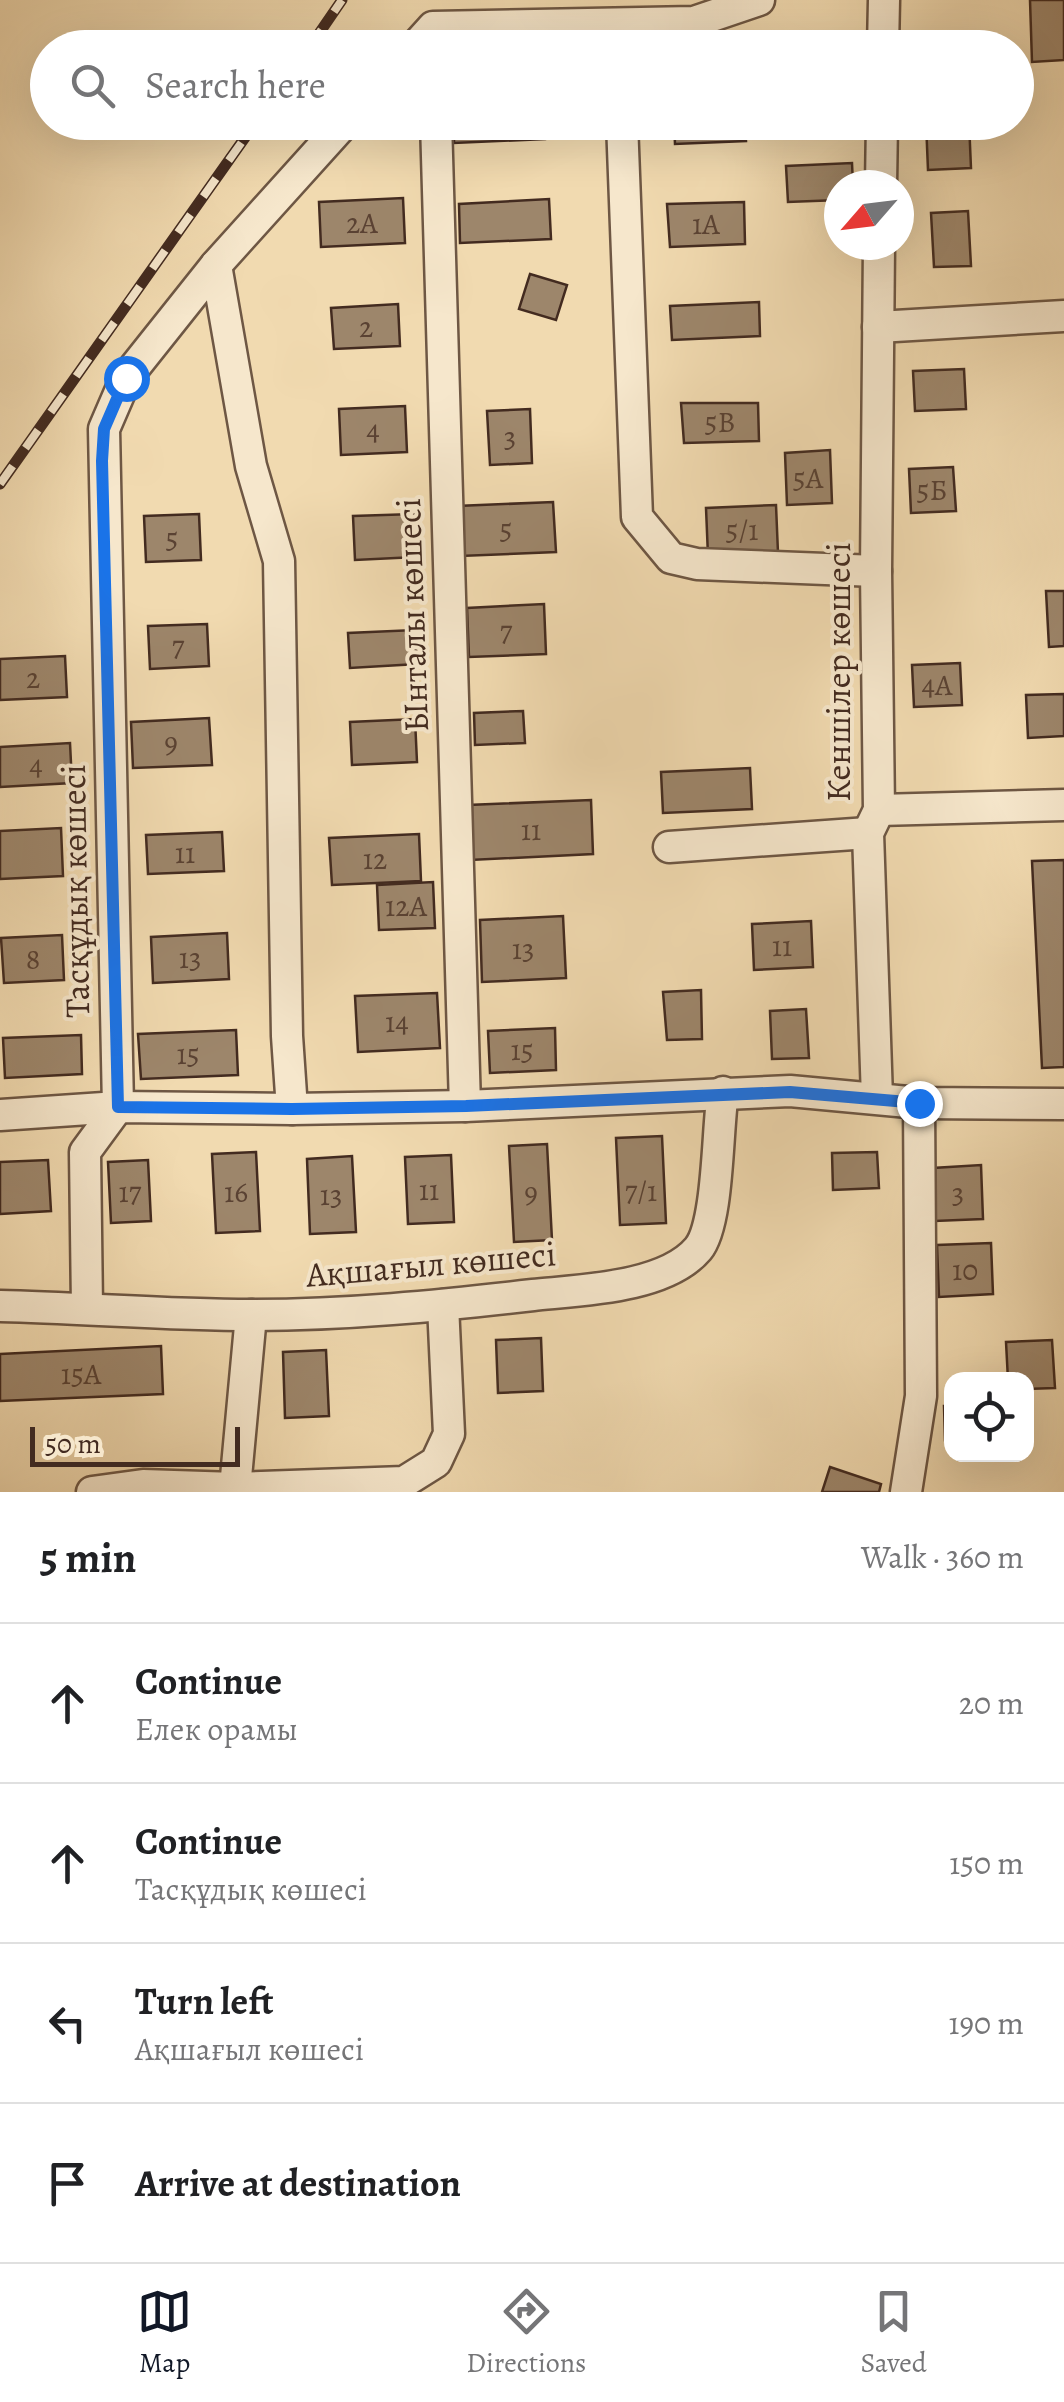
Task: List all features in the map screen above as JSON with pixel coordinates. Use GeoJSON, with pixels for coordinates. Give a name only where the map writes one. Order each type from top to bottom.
{"type":"FeatureCollection","features":[{"type":"Feature","properties":{"kind":"street"},"geometry":{"type":"LineString","coordinates":[[647,30],[694,22],[759,0]]}},
{"type":"Feature","properties":{"kind":"street"},"geometry":{"type":"LineString","coordinates":[[884,0],[884,30]]}},
{"type":"Feature","properties":{"kind":"street","name":"Тасқұдық көшесі"},"geometry":{"type":"LineString","coordinates":[[118,1107],[104,429],[126,378],[216,265],[329,140]]}},
{"type":"Feature","properties":{"kind":"street","name":"Ынталы көшесі"},"geometry":{"type":"LineString","coordinates":[[437,140],[466,1106]]}},
{"type":"Feature","properties":{"kind":"street"},"geometry":{"type":"LineString","coordinates":[[623,140],[636,517],[671,558],[697,564],[876,571]]}},
{"type":"Feature","properties":{"kind":"street"},"geometry":{"type":"LineString","coordinates":[[881,170],[882,140]]}},
{"type":"Feature","properties":{"kind":"street","name":"Кеншілер көшесі"},"geometry":{"type":"LineString","coordinates":[[877,1098],[873,822],[880,260]]}},
{"type":"Feature","properties":{"kind":"street"},"geometry":{"type":"LineString","coordinates":[[216,265],[251,466],[280,561],[287,1036],[292,1109]]}},
{"type":"Feature","properties":{"kind":"street"},"geometry":{"type":"LineString","coordinates":[[878,327],[1064,316]]}},
{"type":"Feature","properties":{"kind":"street"},"geometry":{"type":"LineString","coordinates":[[669,847],[873,822],[1064,805]]}},
{"type":"Feature","properties":{"kind":"street"},"geometry":{"type":"LineString","coordinates":[[0,1116],[118,1107],[466,1106],[723,1092],[790,1092],[919,1103],[1064,1104]]}},
{"type":"Feature","properties":{"kind":"street","name":"Ақшағыл көшесі"},"geometry":{"type":"LineString","coordinates":[[0,1306],[251,1315],[443,1306],[596,1288],[662,1274],[700,1248],[715,1195],[723,1092]]}},
{"type":"Feature","properties":{"kind":"street"},"geometry":{"type":"LineString","coordinates":[[906,1492],[920,1396],[919,1103]]}},
{"type":"Feature","properties":{"kind":"street"},"geometry":{"type":"LineString","coordinates":[[87,1308],[85,1152],[118,1107]]}},
{"type":"Feature","properties":{"kind":"street"},"geometry":{"type":"LineString","coordinates":[[92,1492],[404,1482],[436,1462],[449,1434],[443,1306]]}},
{"type":"Feature","properties":{"kind":"street"},"geometry":{"type":"LineString","coordinates":[[235,1488],[251,1315]]}},
{"type":"Feature","properties":{"kind":"building"},"geometry":{"type":"Polygon","coordinates":[[[1030,0],[1064,0],[1064,60],[1034,62],[1034,30],[1031,30],[1030,0]]]}},
{"type":"Feature","properties":{"kind":"building"},"geometry":{"type":"Polygon","coordinates":[[[454,140],[522,140],[454,143],[454,140]]]}},
{"type":"Feature","properties":{"kind":"building"},"geometry":{"type":"Polygon","coordinates":[[[675,140],[746,141],[675,144],[675,140]]]}},
{"type":"Feature","properties":{"kind":"building"},"geometry":{"type":"Polygon","coordinates":[[[927,140],[970,140],[971,168],[928,170],[927,140]]]}},
{"type":"Feature","properties":{"kind":"building"},"geometry":{"type":"Polygon","coordinates":[[[852,163],[852,170],[824,170],[824,201],[788,202],[786,166],[852,163]]]}},
{"type":"Feature","properties":{"kind":"building"},"geometry":{"type":"Polygon","coordinates":[[[403,198],[405,243],[321,247],[319,202],[403,198]]]}},
{"type":"Feature","properties":{"kind":"building"},"geometry":{"type":"Polygon","coordinates":[[[549,199],[551,239],[460,243],[459,204],[549,199]]]}},
{"type":"Feature","properties":{"kind":"building"},"geometry":{"type":"Polygon","coordinates":[[[744,202],[745,244],[670,247],[667,204],[744,202]]]}},
{"type":"Feature","properties":{"kind":"building"},"geometry":{"type":"Polygon","coordinates":[[[968,211],[971,266],[934,267],[931,213],[968,211]]]}},
{"type":"Feature","properties":{"kind":"building"},"geometry":{"type":"Polygon","coordinates":[[[530,274],[567,285],[556,320],[519,309],[530,274]]]}},
{"type":"Feature","properties":{"kind":"building"},"geometry":{"type":"Polygon","coordinates":[[[759,302],[760,336],[672,340],[670,306],[759,302]]]}},
{"type":"Feature","properties":{"kind":"building"},"geometry":{"type":"Polygon","coordinates":[[[398,304],[400,346],[334,349],[331,308],[398,304]]]}},
{"type":"Feature","properties":{"kind":"building"},"geometry":{"type":"Polygon","coordinates":[[[964,369],[966,409],[915,411],[913,371],[964,369]]]}},
{"type":"Feature","properties":{"kind":"building"},"geometry":{"type":"Polygon","coordinates":[[[681,403],[758,403],[759,441],[684,443],[681,403]]]}},
{"type":"Feature","properties":{"kind":"building"},"geometry":{"type":"Polygon","coordinates":[[[405,406],[407,452],[341,455],[339,409],[405,406]]]}},
{"type":"Feature","properties":{"kind":"building"},"geometry":{"type":"Polygon","coordinates":[[[530,409],[532,463],[490,465],[487,411],[530,409]]]}},
{"type":"Feature","properties":{"kind":"building"},"geometry":{"type":"Polygon","coordinates":[[[830,450],[832,503],[787,505],[785,453],[830,450]]]}},
{"type":"Feature","properties":{"kind":"building"},"geometry":{"type":"Polygon","coordinates":[[[953,467],[956,511],[911,513],[909,469],[953,467]]]}},
{"type":"Feature","properties":{"kind":"building"},"geometry":{"type":"Polygon","coordinates":[[[553,502],[556,552],[460,556],[457,506],[553,502]]]}},
{"type":"Feature","properties":{"kind":"building"},"geometry":{"type":"Polygon","coordinates":[[[776,505],[778,553],[708,556],[706,508],[776,505]]]}},
{"type":"Feature","properties":{"kind":"building"},"geometry":{"type":"Polygon","coordinates":[[[199,514],[201,560],[146,562],[144,516],[199,514]]]}},
{"type":"Feature","properties":{"kind":"building"},"geometry":{"type":"Polygon","coordinates":[[[414,514],[416,557],[355,560],[353,516],[414,514]]]}},
{"type":"Feature","properties":{"kind":"building"},"geometry":{"type":"Polygon","coordinates":[[[1046,591],[1064,591],[1064,646],[1049,647],[1046,591]]]}},
{"type":"Feature","properties":{"kind":"building"},"geometry":{"type":"Polygon","coordinates":[[[544,604],[546,654],[469,657],[467,608],[544,604]]]}},
{"type":"Feature","properties":{"kind":"building"},"geometry":{"type":"Polygon","coordinates":[[[207,624],[209,666],[150,669],[148,626],[207,624]]]}},
{"type":"Feature","properties":{"kind":"building"},"geometry":{"type":"Polygon","coordinates":[[[415,630],[417,664],[350,668],[348,633],[415,630]]]}},
{"type":"Feature","properties":{"kind":"building"},"geometry":{"type":"Polygon","coordinates":[[[65,656],[67,697],[0,700],[0,659],[65,656]]]}},
{"type":"Feature","properties":{"kind":"building"},"geometry":{"type":"Polygon","coordinates":[[[960,663],[962,705],[914,707],[912,665],[960,663]]]}},
{"type":"Feature","properties":{"kind":"building"},"geometry":{"type":"Polygon","coordinates":[[[1064,694],[1064,736],[1028,738],[1026,695],[1064,694]]]}},
{"type":"Feature","properties":{"kind":"building"},"geometry":{"type":"Polygon","coordinates":[[[523,711],[525,743],[475,745],[474,713],[523,711]]]}},
{"type":"Feature","properties":{"kind":"building"},"geometry":{"type":"Polygon","coordinates":[[[209,718],[212,765],[133,768],[131,722],[209,718]]]}},
{"type":"Feature","properties":{"kind":"building"},"geometry":{"type":"Polygon","coordinates":[[[415,719],[417,762],[352,765],[350,722],[415,719]]]}},
{"type":"Feature","properties":{"kind":"building"},"geometry":{"type":"Polygon","coordinates":[[[70,743],[72,783],[0,787],[0,747],[70,743]]]}},
{"type":"Feature","properties":{"kind":"building"},"geometry":{"type":"Polygon","coordinates":[[[750,768],[752,809],[663,813],[661,772],[750,768]]]}},
{"type":"Feature","properties":{"kind":"building"},"geometry":{"type":"Polygon","coordinates":[[[591,800],[593,854],[470,860],[468,805],[591,800]]]}},
{"type":"Feature","properties":{"kind":"building"},"geometry":{"type":"Polygon","coordinates":[[[61,828],[63,876],[0,879],[0,831],[61,828]]]}},
{"type":"Feature","properties":{"kind":"building"},"geometry":{"type":"Polygon","coordinates":[[[222,832],[224,871],[148,874],[146,835],[222,832]]]}},
{"type":"Feature","properties":{"kind":"building"},"geometry":{"type":"Polygon","coordinates":[[[419,834],[421,881],[332,885],[329,838],[419,834]]]}},
{"type":"Feature","properties":{"kind":"building"},"geometry":{"type":"Polygon","coordinates":[[[1064,860],[1064,1067],[1042,1068],[1032,861],[1064,860]]]}},
{"type":"Feature","properties":{"kind":"building"},"geometry":{"type":"Polygon","coordinates":[[[433,882],[435,928],[379,930],[377,885],[433,882]]]}},
{"type":"Feature","properties":{"kind":"building"},"geometry":{"type":"Polygon","coordinates":[[[563,916],[566,978],[482,982],[480,920],[563,916]]]}},
{"type":"Feature","properties":{"kind":"building"},"geometry":{"type":"Polygon","coordinates":[[[811,921],[813,967],[754,970],[752,924],[811,921]]]}},
{"type":"Feature","properties":{"kind":"building"},"geometry":{"type":"Polygon","coordinates":[[[227,933],[229,979],[153,983],[151,937],[227,933]]]}},
{"type":"Feature","properties":{"kind":"building"},"geometry":{"type":"Polygon","coordinates":[[[62,935],[64,980],[4,983],[1,938],[62,935]]]}},
{"type":"Feature","properties":{"kind":"building"},"geometry":{"type":"Polygon","coordinates":[[[701,990],[702,1039],[667,1040],[663,992],[701,990]]]}},
{"type":"Feature","properties":{"kind":"building"},"geometry":{"type":"Polygon","coordinates":[[[437,993],[440,1048],[358,1052],[355,996],[437,993]]]}},
{"type":"Feature","properties":{"kind":"building"},"geometry":{"type":"Polygon","coordinates":[[[806,1009],[809,1058],[772,1059],[770,1011],[806,1009]]]}},
{"type":"Feature","properties":{"kind":"building"},"geometry":{"type":"Polygon","coordinates":[[[555,1028],[556,1070],[490,1073],[488,1031],[555,1028]]]}},
{"type":"Feature","properties":{"kind":"building"},"geometry":{"type":"Polygon","coordinates":[[[236,1030],[238,1075],[141,1079],[138,1034],[236,1030]]]}},
{"type":"Feature","properties":{"kind":"building"},"geometry":{"type":"Polygon","coordinates":[[[81,1035],[82,1074],[5,1078],[3,1038],[81,1035]]]}},
{"type":"Feature","properties":{"kind":"building"},"geometry":{"type":"Polygon","coordinates":[[[662,1136],[666,1223],[620,1225],[616,1138],[662,1136]]]}},
{"type":"Feature","properties":{"kind":"building"},"geometry":{"type":"Polygon","coordinates":[[[547,1144],[552,1240],[514,1242],[509,1146],[547,1144]]]}},
{"type":"Feature","properties":{"kind":"building"},"geometry":{"type":"Polygon","coordinates":[[[256,1152],[260,1231],[216,1233],[212,1154],[256,1152]]]}},
{"type":"Feature","properties":{"kind":"building"},"geometry":{"type":"Polygon","coordinates":[[[877,1152],[879,1188],[833,1190],[832,1153],[877,1152]]]}},
{"type":"Feature","properties":{"kind":"building"},"geometry":{"type":"Polygon","coordinates":[[[451,1155],[454,1222],[408,1224],[405,1157],[451,1155]]]}},
{"type":"Feature","properties":{"kind":"building"},"geometry":{"type":"Polygon","coordinates":[[[352,1156],[356,1232],[310,1234],[307,1159],[352,1156]]]}},
{"type":"Feature","properties":{"kind":"building"},"geometry":{"type":"Polygon","coordinates":[[[48,1160],[51,1211],[0,1214],[0,1162],[48,1160]]]}},
{"type":"Feature","properties":{"kind":"building"},"geometry":{"type":"Polygon","coordinates":[[[148,1160],[151,1221],[111,1223],[108,1162],[148,1160]]]}},
{"type":"Feature","properties":{"kind":"building"},"geometry":{"type":"Polygon","coordinates":[[[981,1165],[983,1219],[935,1221],[933,1168],[981,1165]]]}},
{"type":"Feature","properties":{"kind":"building"},"geometry":{"type":"Polygon","coordinates":[[[991,1243],[993,1294],[939,1297],[937,1245],[991,1243]]]}},
{"type":"Feature","properties":{"kind":"building"},"geometry":{"type":"Polygon","coordinates":[[[541,1338],[543,1391],[498,1393],[496,1340],[541,1338]]]}},
{"type":"Feature","properties":{"kind":"building"},"geometry":{"type":"Polygon","coordinates":[[[1052,1340],[1055,1388],[1034,1389],[1034,1372],[1008,1372],[1006,1342],[1052,1340]]]}},
{"type":"Feature","properties":{"kind":"building"},"geometry":{"type":"Polygon","coordinates":[[[161,1346],[163,1394],[0,1401],[0,1354],[161,1346]]]}},
{"type":"Feature","properties":{"kind":"building"},"geometry":{"type":"Polygon","coordinates":[[[326,1350],[329,1416],[285,1418],[283,1352],[326,1350]]]}},
{"type":"Feature","properties":{"kind":"building"},"geometry":{"type":"Polygon","coordinates":[[[830,1467],[881,1484],[879,1492],[822,1492],[830,1467]]]}},
{"type":"Feature","properties":{"kind":"railway"},"geometry":{"type":"LineString","coordinates":[[321,30],[342,0]]}},
{"type":"Feature","properties":{"kind":"railway"},"geometry":{"type":"LineString","coordinates":[[0,484],[243,140]]}},
{"type":"Feature","properties":{"kind":"route"},"geometry":{"type":"LineString","coordinates":[[126,378],[104,429],[102,461],[118,1107],[466,1106],[723,1092],[790,1092],[919,1103]]}}]}
